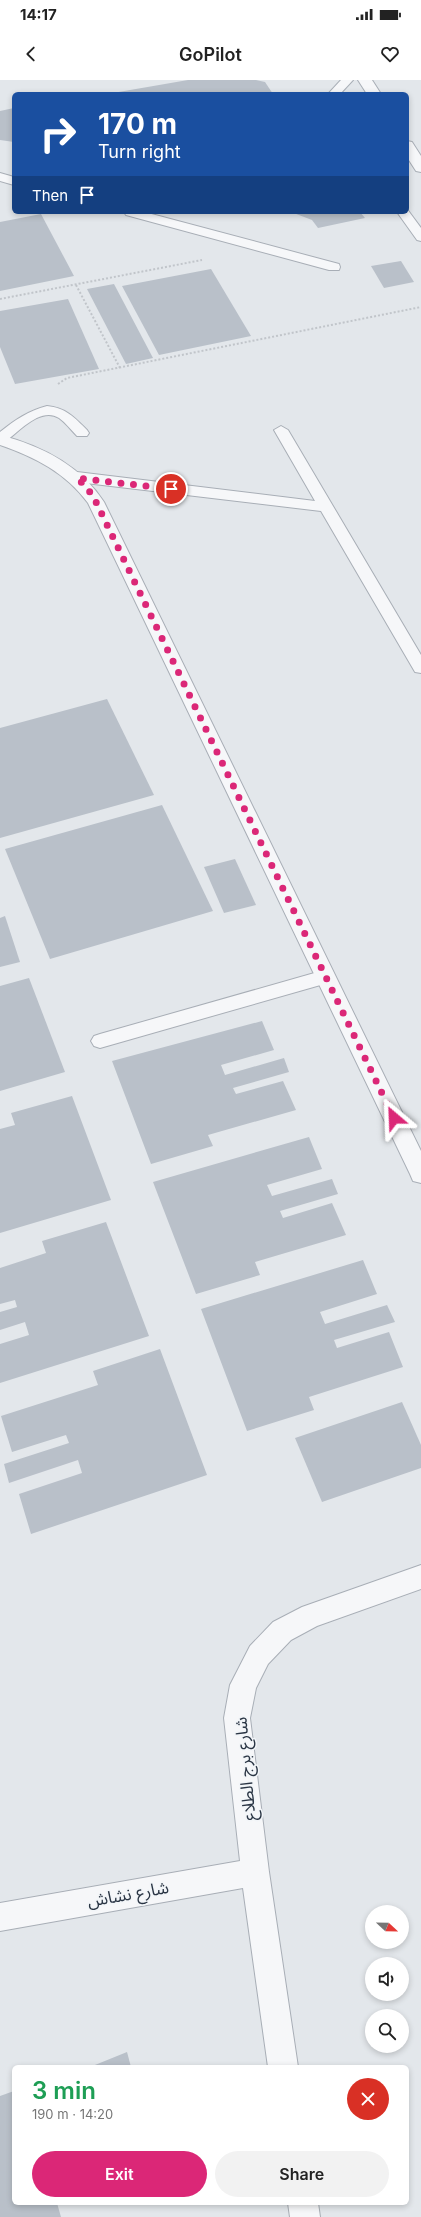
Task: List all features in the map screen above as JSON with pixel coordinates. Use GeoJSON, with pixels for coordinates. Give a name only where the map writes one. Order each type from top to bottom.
{"type":"FeatureCollection","features":[{"type":"Feature","properties":{"kind":"street"},"geometry":{"type":"LineString","coordinates":[[365,80],[373,92]]}},
{"type":"Feature","properties":{"kind":"street"},"geometry":{"type":"LineString","coordinates":[[409,148],[419,164]]}},
{"type":"Feature","properties":{"kind":"street"},"geometry":{"type":"LineString","coordinates":[[0,440],[41,455],[60,465],[88,489],[96,502],[421,1174]]}},
{"type":"Feature","properties":{"kind":"street","name":"شارع برج الطلاع"},"geometry":{"type":"LineString","coordinates":[[283,2065],[255,1872],[237,1718],[243,1685],[259,1655],[282,1631],[311,1616],[421,1577]]}},
{"type":"Feature","properties":{"kind":"street","name":"شارع نشاش"},"geometry":{"type":"LineString","coordinates":[[0,1917],[255,1872]]}},
{"type":"Feature","properties":{"kind":"street"},"geometry":{"type":"LineString","coordinates":[[303,2205],[305,2217]]}},
{"type":"Feature","properties":{"kind":"lane"},"geometry":{"type":"LineString","coordinates":[[336,92],[347,80]]}},
{"type":"Feature","properties":{"kind":"lane"},"geometry":{"type":"LineString","coordinates":[[0,177],[12,180]]}},
{"type":"Feature","properties":{"kind":"lane"},"geometry":{"type":"LineString","coordinates":[[137,214],[334,267]]}},
{"type":"Feature","properties":{"kind":"lane"},"geometry":{"type":"LineString","coordinates":[[404,214],[421,237]]}},
{"type":"Feature","properties":{"kind":"lane"},"geometry":{"type":"LineString","coordinates":[[0,440],[33,414],[51,411],[64,415],[82,433]]}},
{"type":"Feature","properties":{"kind":"lane"},"geometry":{"type":"LineString","coordinates":[[281,430],[421,668]]}},
{"type":"Feature","properties":{"kind":"lane"},"geometry":{"type":"LineString","coordinates":[[77,478],[327,507]]}},
{"type":"Feature","properties":{"kind":"lane"},"geometry":{"type":"LineString","coordinates":[[100,1041],[325,977]]}},
{"type":"Feature","properties":{"kind":"path"},"geometry":{"type":"LineString","coordinates":[[0,299],[204,260]]}},
{"type":"Feature","properties":{"kind":"path"},"geometry":{"type":"LineString","coordinates":[[76,284],[120,368]]}},
{"type":"Feature","properties":{"kind":"path"},"geometry":{"type":"LineString","coordinates":[[51,411],[49,396],[53,390],[67,378],[421,307]]}},
{"type":"Feature","properties":{"kind":"building"},"geometry":{"type":"Polygon","coordinates":[[[188,80],[256,80],[265,82],[272,92],[119,92],[188,80]]]}},
{"type":"Feature","properties":{"kind":"building"},"geometry":{"type":"Polygon","coordinates":[[[12,108],[12,142],[0,140],[0,111],[12,108]]]}},
{"type":"Feature","properties":{"kind":"building"},"geometry":{"type":"Polygon","coordinates":[[[41,214],[74,276],[0,291],[0,222],[41,214]]]}},
{"type":"Feature","properties":{"kind":"building"},"geometry":{"type":"Polygon","coordinates":[[[296,214],[362,214],[365,218],[318,228],[312,220],[296,214]]]}},
{"type":"Feature","properties":{"kind":"building"},"geometry":{"type":"Polygon","coordinates":[[[401,261],[414,282],[384,288],[371,266],[401,261]]]}},
{"type":"Feature","properties":{"kind":"building"},"geometry":{"type":"Polygon","coordinates":[[[211,269],[251,336],[159,355],[122,286],[211,269]]]}},
{"type":"Feature","properties":{"kind":"building"},"geometry":{"type":"Polygon","coordinates":[[[114,284],[153,358],[126,364],[87,289],[114,284]]]}},
{"type":"Feature","properties":{"kind":"building"},"geometry":{"type":"Polygon","coordinates":[[[68,299],[99,369],[15,384],[0,347],[0,311],[68,299]]]}},
{"type":"Feature","properties":{"kind":"building"},"geometry":{"type":"Polygon","coordinates":[[[107,699],[154,795],[0,838],[0,728],[107,699]]]}},
{"type":"Feature","properties":{"kind":"building"},"geometry":{"type":"Polygon","coordinates":[[[162,805],[213,911],[50,959],[5,849],[162,805]]]}},
{"type":"Feature","properties":{"kind":"building"},"geometry":{"type":"Polygon","coordinates":[[[235,859],[256,905],[224,913],[204,867],[235,859]]]}},
{"type":"Feature","properties":{"kind":"building"},"geometry":{"type":"Polygon","coordinates":[[[5,916],[20,962],[0,967],[0,918],[5,916]]]}},
{"type":"Feature","properties":{"kind":"building"},"geometry":{"type":"Polygon","coordinates":[[[29,978],[65,1072],[0,1091],[0,986],[29,978]]]}},
{"type":"Feature","properties":{"kind":"building"},"geometry":{"type":"Polygon","coordinates":[[[262,1021],[274,1050],[221,1065],[225,1075],[284,1058],[289,1072],[233,1088],[236,1094],[283,1081],[296,1110],[208,1135],[213,1146],[151,1164],[112,1061],[262,1021]]]}},
{"type":"Feature","properties":{"kind":"building"},"geometry":{"type":"Polygon","coordinates":[[[72,1096],[111,1200],[0,1233],[0,1129],[15,1125],[11,1113],[72,1096]]]}},
{"type":"Feature","properties":{"kind":"building"},"geometry":{"type":"Polygon","coordinates":[[[309,1137],[322,1169],[267,1185],[272,1196],[332,1179],[338,1194],[280,1211],[283,1218],[332,1203],[346,1235],[255,1262],[260,1275],[196,1294],[153,1182],[309,1137]]]}},
{"type":"Feature","properties":{"kind":"building"},"geometry":{"type":"Polygon","coordinates":[[[106,1222],[149,1336],[0,1383],[0,1344],[29,1335],[25,1322],[0,1330],[0,1312],[17,1307],[15,1300],[0,1304],[0,1268],[46,1253],[42,1241],[106,1222]]]}},
{"type":"Feature","properties":{"kind":"building"},"geometry":{"type":"Polygon","coordinates":[[[363,1260],[377,1294],[320,1312],[325,1324],[387,1305],[395,1322],[334,1340],[337,1348],[389,1332],[403,1367],[309,1397],[314,1410],[247,1431],[201,1309],[363,1260]]]}},
{"type":"Feature","properties":{"kind":"building"},"geometry":{"type":"Polygon","coordinates":[[[160,1349],[207,1475],[31,1534],[19,1494],[82,1473],[78,1460],[9,1483],[4,1464],[69,1443],[66,1435],[12,1452],[1,1416],[98,1385],[93,1371],[160,1349]]]}},
{"type":"Feature","properties":{"kind":"building"},"geometry":{"type":"Polygon","coordinates":[[[402,1402],[421,1445],[421,1468],[322,1502],[295,1438],[402,1402]]]}},
{"type":"Feature","properties":{"kind":"building"},"geometry":{"type":"Polygon","coordinates":[[[127,2052],[130,2065],[95,2065],[127,2052]]]}},
{"type":"Feature","properties":{"kind":"building"},"geometry":{"type":"Polygon","coordinates":[[[12,2092],[12,2205],[58,2205],[61,2217],[0,2217],[0,2096],[12,2092]]]}},
{"type":"Feature","properties":{"kind":"route"},"geometry":{"type":"LineString","coordinates":[[171,489],[77,478],[88,489],[96,502],[394,1118]]}}]}
